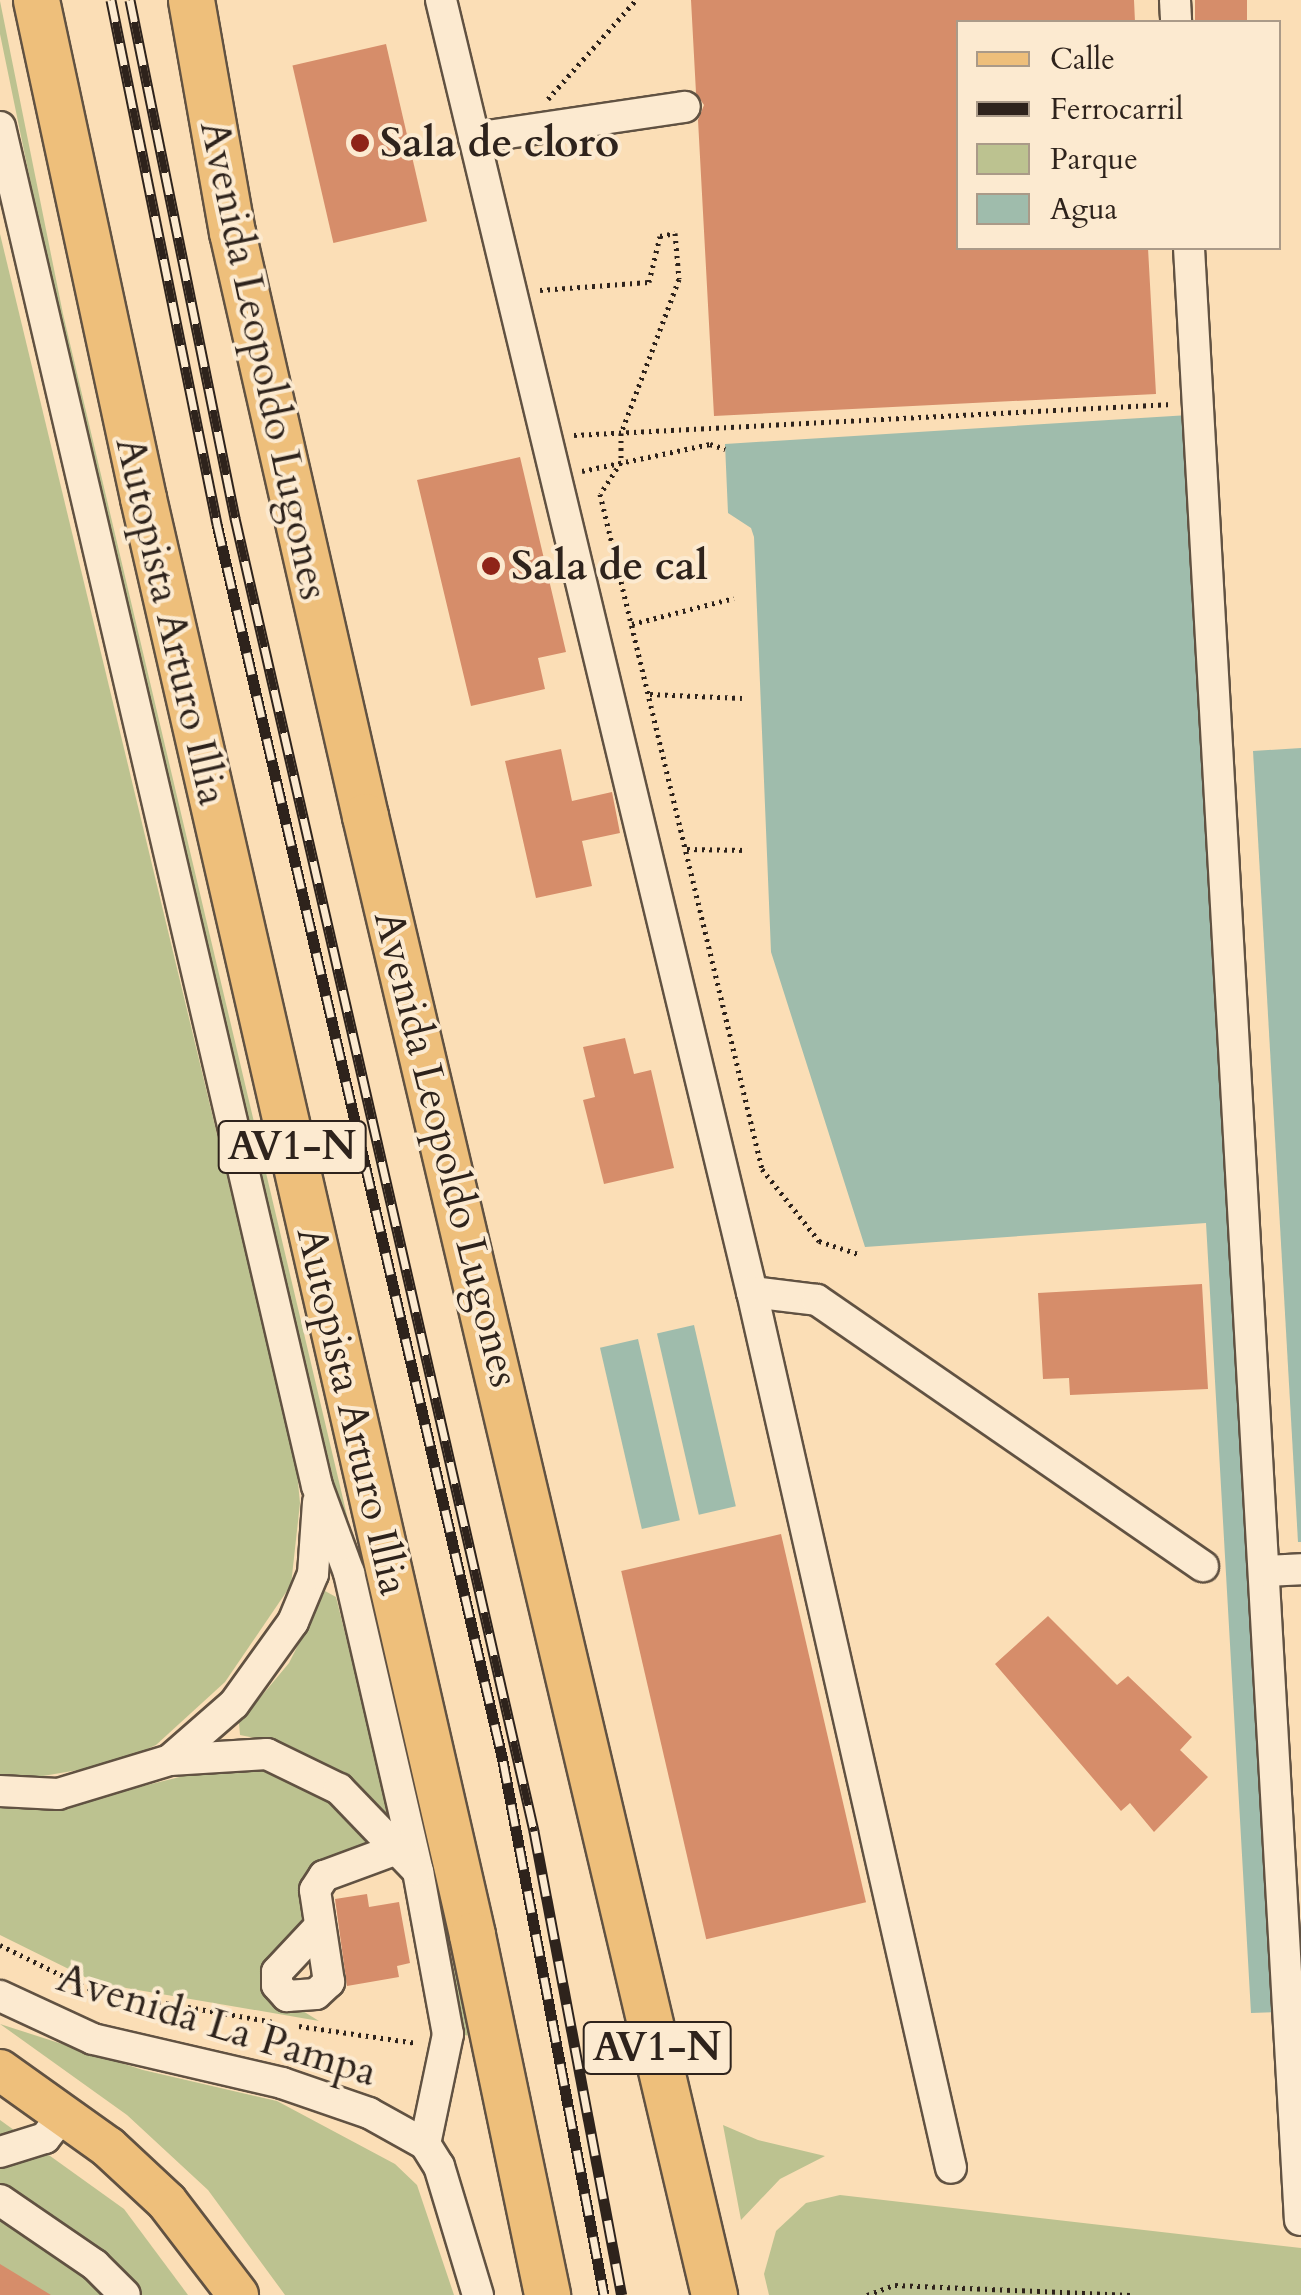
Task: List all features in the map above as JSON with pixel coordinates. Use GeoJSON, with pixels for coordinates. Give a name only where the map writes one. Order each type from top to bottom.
{"type":"FeatureCollection","features":[{"type":"Feature","properties":{"kind":"highway","name":"Autopista Arturo Illia"},"geometry":{"type":"LineString","coordinates":[[36,0],[138,479],[472,1935],[547,2295]]}},
{"type":"Feature","properties":{"kind":"highway","name":"Avenida Leopoldo Lugones"},"geometry":{"type":"LineString","coordinates":[[190,0],[232,232],[365,816],[714,2295]]}},
{"type":"Feature","properties":{"kind":"main road"},"geometry":{"type":"LineString","coordinates":[[0,2070],[64,2114],[167,2202],[238,2295]]}},
{"type":"Feature","properties":{"kind":"street"},"geometry":{"type":"LineString","coordinates":[[440,0],[752,1292],[951,2168]]}},
{"type":"Feature","properties":{"kind":"street"},"geometry":{"type":"LineString","coordinates":[[474,138],[685,107]]}},
{"type":"Feature","properties":{"kind":"street"},"geometry":{"type":"LineString","coordinates":[[0,126],[317,1486],[349,1573],[418,1871],[446,2010],[445,2047],[425,2144],[439,2166],[478,2295]]}},
{"type":"Feature","properties":{"kind":"street"},"geometry":{"type":"LineString","coordinates":[[1190,250],[1300,2124],[1300,2220]]}},
{"type":"Feature","properties":{"kind":"street"},"geometry":{"type":"LineString","coordinates":[[752,1292],[817,1300],[1204,1566]]}},
{"type":"Feature","properties":{"kind":"street"},"geometry":{"type":"LineString","coordinates":[[170,1760],[234,1704],[293,1622],[313,1574],[317,1486]]}},
{"type":"Feature","properties":{"kind":"street"},"geometry":{"type":"LineString","coordinates":[[1266,1571],[1301,1569]]}},
{"type":"Feature","properties":{"kind":"street"},"geometry":{"type":"LineString","coordinates":[[0,1791],[76,1791],[170,1760],[242,1752],[293,1761],[339,1789],[418,1871]]}},
{"type":"Feature","properties":{"kind":"street"},"geometry":{"type":"LineString","coordinates":[[320,1926],[314,1890],[324,1876],[396,1849]]}},
{"type":"Feature","properties":{"kind":"street","name":"Avenida La Pampa"},"geometry":{"type":"LineString","coordinates":[[0,1996],[93,2039],[282,2083],[352,2107],[425,2144]]}},
{"type":"Feature","properties":{"kind":"street"},"geometry":{"type":"LineString","coordinates":[[0,2152],[45,2138],[64,2114]]}},
{"type":"Feature","properties":{"kind":"street"},"geometry":{"type":"LineString","coordinates":[[0,2200],[95,2265],[124,2295]]}},
{"type":"Feature","properties":{"kind":"path"},"geometry":{"type":"LineString","coordinates":[[521,130],[636,0]]}},
{"type":"Feature","properties":{"kind":"path"},"geometry":{"type":"LineString","coordinates":[[511,292],[648,282],[660,236],[674,233],[680,279],[622,433],[621,462],[600,494],[762,1169],[819,1241],[858,1254]]}},
{"type":"Feature","properties":{"kind":"path"},"geometry":{"type":"LineString","coordinates":[[546,437],[1198,403]]}},
{"type":"Feature","properties":{"kind":"path"},"geometry":{"type":"LineString","coordinates":[[556,476],[710,444],[725,449]]}},
{"type":"Feature","properties":{"kind":"path"},"geometry":{"type":"LineString","coordinates":[[632,624],[734,598]]}},
{"type":"Feature","properties":{"kind":"path"},"geometry":{"type":"LineString","coordinates":[[649,694],[742,698]]}},
{"type":"Feature","properties":{"kind":"path"},"geometry":{"type":"LineString","coordinates":[[687,849],[746,850]]}},
{"type":"Feature","properties":{"kind":"path"},"geometry":{"type":"LineString","coordinates":[[0,1945],[92,1990],[172,2008],[445,2047]]}},
{"type":"Feature","properties":{"kind":"path"},"geometry":{"type":"LineString","coordinates":[[867,2295],[895,2285],[1131,2295]]}},
{"type":"Feature","properties":{"kind":"green space"},"geometry":{"type":"Polygon","coordinates":[[[0,1],[63,314],[470,2036],[464,2035],[50,277],[0,34],[0,1]]]}},
{"type":"Feature","properties":{"kind":"green space"},"geometry":{"type":"Polygon","coordinates":[[[0,234],[296,1462],[300,1503],[291,1585],[225,1682],[156,1745],[114,1764],[31,1778],[0,1776],[0,234]]]}},
{"type":"Feature","properties":{"kind":"green space"},"geometry":{"type":"Polygon","coordinates":[[[325,1591],[336,1597],[391,1818],[316,1759],[286,1744],[240,1735],[239,1723],[289,1663],[325,1591]]]}},
{"type":"Feature","properties":{"kind":"green space"},"geometry":{"type":"Polygon","coordinates":[[[236,1763],[261,1765],[336,1804],[364,1833],[366,1849],[329,1861],[311,1925],[272,1992],[319,2021],[97,1983],[0,1935],[0,1804],[83,1801],[236,1763]]]}},
{"type":"Feature","properties":{"kind":"green space"},"geometry":{"type":"Polygon","coordinates":[[[0,2024],[143,2070],[277,2101],[395,2164],[417,2185],[454,2295],[285,2295],[208,2190],[127,2115],[0,2024]]]}},
{"type":"Feature","properties":{"kind":"green space"},"geometry":{"type":"Polygon","coordinates":[[[0,2120],[124,2209],[188,2295],[0,2295],[0,2120]]]}},
{"type":"Feature","properties":{"kind":"green space"},"geometry":{"type":"Polygon","coordinates":[[[723,2125],[758,2140],[825,2156],[780,2179],[741,2220],[723,2125]]]}},
{"type":"Feature","properties":{"kind":"green space"},"geometry":{"type":"Polygon","coordinates":[[[840,2195],[1301,2248],[1301,2295],[769,2295],[764,2274],[776,2231],[806,2203],[840,2195]]]}},
{"type":"Feature","properties":{"kind":"water"},"geometry":{"type":"Polygon","coordinates":[[[1189,415],[1276,2012],[1251,2013],[1206,1223],[865,1247],[771,952],[754,537],[751,528],[728,513],[725,444],[1189,415]]]}},
{"type":"Feature","properties":{"kind":"water"},"geometry":{"type":"Polygon","coordinates":[[[1301,748],[1301,1542],[1298,1542],[1253,751],[1301,748]]]}},
{"type":"Feature","properties":{"kind":"water"},"geometry":{"type":"Polygon","coordinates":[[[694,1325],[736,1506],[699,1515],[657,1334],[694,1325]]]}},
{"type":"Feature","properties":{"kind":"water"},"geometry":{"type":"Polygon","coordinates":[[[638,1339],[680,1520],[642,1529],[600,1348],[638,1339]]]}},
{"type":"Feature","properties":{"kind":"building"},"geometry":{"type":"Polygon","coordinates":[[[691,0],[1134,0],[1135,20],[956,20],[956,250],[1148,250],[1156,394],[714,416],[698,120],[704,105],[696,93],[691,0]]]}},
{"type":"Feature","properties":{"kind":"building"},"geometry":{"type":"Polygon","coordinates":[[[1195,0],[1247,0],[1247,20],[1195,20],[1195,0]]]}},
{"type":"Feature","properties":{"kind":"building","name":"Sala de cloro"},"geometry":{"type":"Polygon","coordinates":[[[386,44],[427,221],[333,243],[292,66],[386,44]]]}},
{"type":"Feature","properties":{"kind":"building","name":"Sala de cal"},"geometry":{"type":"Polygon","coordinates":[[[520,457],[566,652],[538,658],[545,689],[471,706],[417,480],[520,457]]]}},
{"type":"Feature","properties":{"kind":"building"},"geometry":{"type":"Polygon","coordinates":[[[561,749],[572,801],[612,792],[620,833],[582,841],[592,886],[536,898],[505,761],[561,749]]]}},
{"type":"Feature","properties":{"kind":"building"},"geometry":{"type":"Polygon","coordinates":[[[625,1038],[634,1074],[651,1070],[674,1168],[604,1184],[583,1100],[595,1097],[583,1047],[625,1038]]]}},
{"type":"Feature","properties":{"kind":"building"},"geometry":{"type":"Polygon","coordinates":[[[1202,1284],[1208,1389],[1070,1395],[1069,1378],[1043,1379],[1038,1293],[1202,1284]]]}},
{"type":"Feature","properties":{"kind":"building"},"geometry":{"type":"Polygon","coordinates":[[[781,1534],[866,1902],[706,1939],[621,1571],[781,1534]]]}},
{"type":"Feature","properties":{"kind":"building"},"geometry":{"type":"Polygon","coordinates":[[[1048,1616],[1117,1685],[1128,1676],[1192,1737],[1180,1750],[1208,1777],[1154,1832],[1130,1803],[1121,1811],[995,1664],[1048,1616]]]}},
{"type":"Feature","properties":{"kind":"building"},"geometry":{"type":"Polygon","coordinates":[[[367,1894],[369,1907],[399,1902],[410,1963],[397,1966],[399,1977],[347,1986],[335,1899],[367,1894]]]}},
{"type":"Feature","properties":{"kind":"building"},"geometry":{"type":"Polygon","coordinates":[[[0,2264],[51,2295],[0,2295],[0,2264]]]}},
{"type":"Feature","properties":{"kind":"railway"},"geometry":{"type":"LineString","coordinates":[[111,0],[217,524],[503,1761],[604,2295]]}},
{"type":"Feature","properties":{"kind":"railway"},"geometry":{"type":"LineString","coordinates":[[130,0],[235,518],[534,1831],[622,2295]]}},
{"type":"Feature","properties":{"kind":"place","name":"Sala de cloro"},"geometry":{"type":"Point","coordinates":[360,143]}},
{"type":"Feature","properties":{"kind":"place","name":"Sala de cal"},"geometry":{"type":"Point","coordinates":[491,566]}}]}
